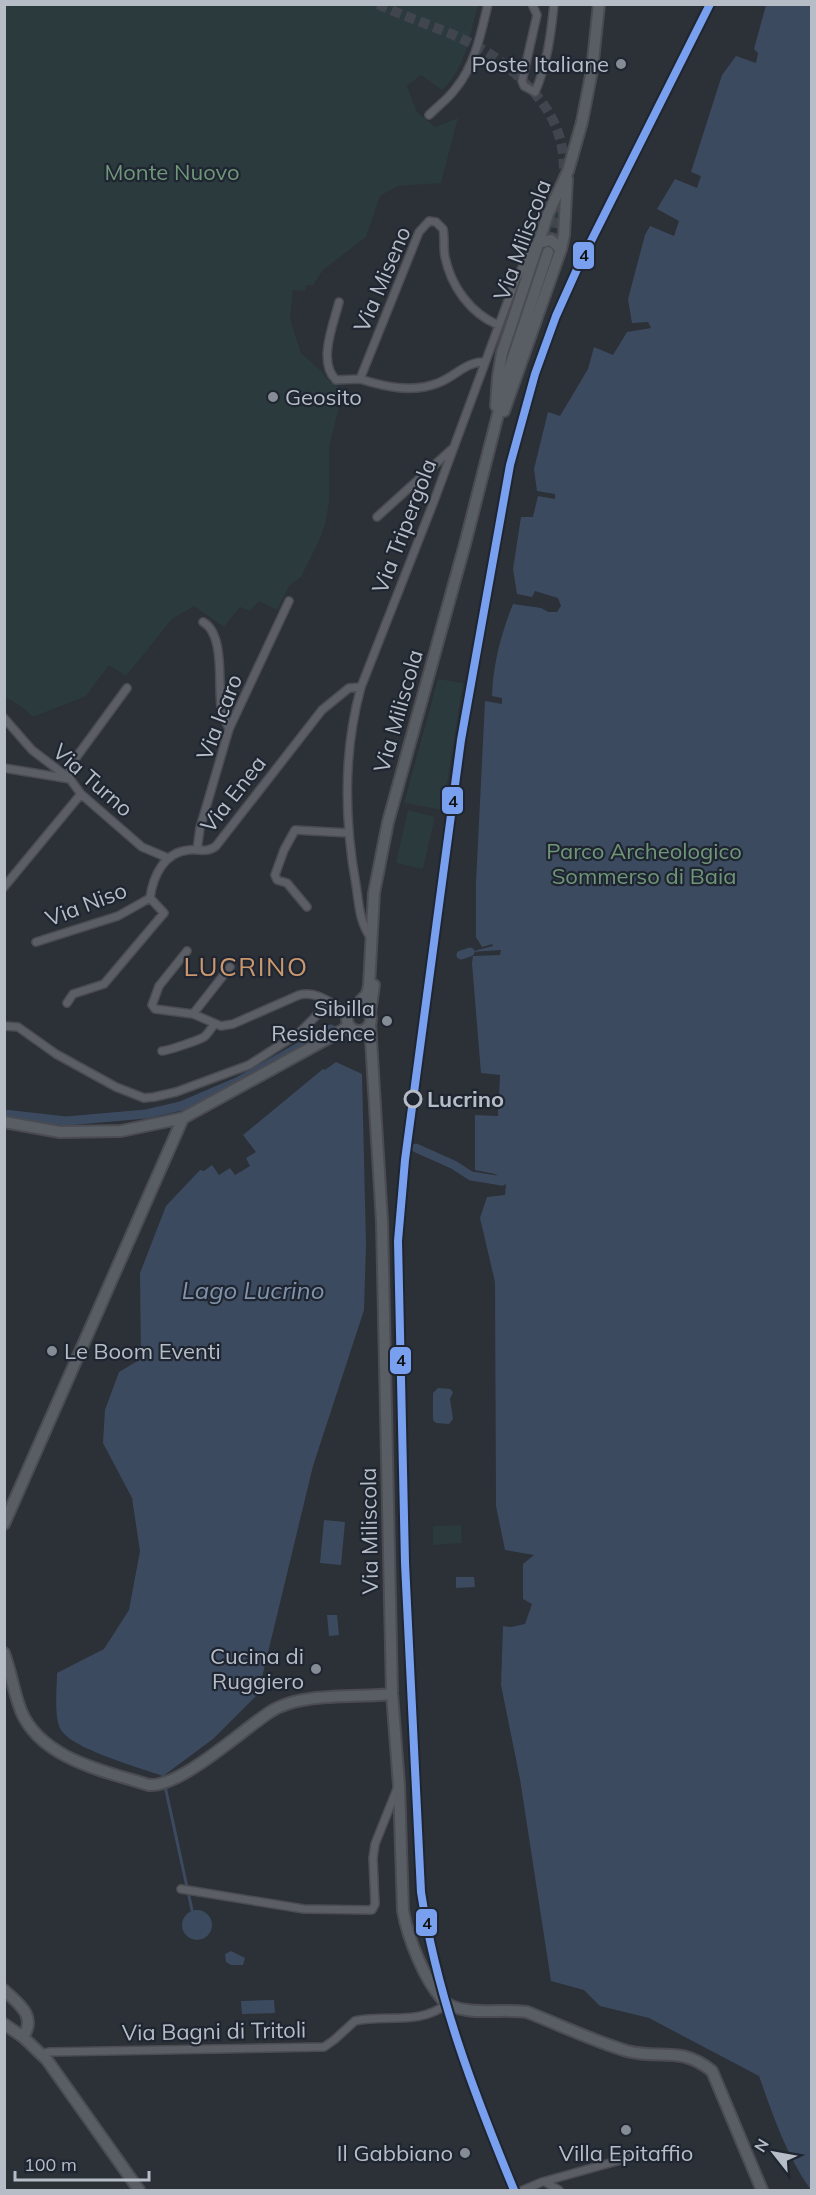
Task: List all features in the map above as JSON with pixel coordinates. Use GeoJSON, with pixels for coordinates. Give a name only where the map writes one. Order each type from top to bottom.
{"type":"FeatureCollection","features":[{"type":"Feature","properties":{"kind":"main road","name":"Via Miliscola"},"geometry":{"type":"LineString","coordinates":[[495,427],[499,365],[544,225],[568,171],[582,122],[592,70],[599,4]]}},
{"type":"Feature","properties":{"kind":"main road","name":"Via Miliscola"},"geometry":{"type":"LineString","coordinates":[[495,427],[505,411],[518,377],[561,249],[568,171]]}},
{"type":"Feature","properties":{"kind":"main road"},"geometry":{"type":"LineString","coordinates":[[544,225],[547,231],[553,233],[565,221]]}},
{"type":"Feature","properties":{"kind":"main road"},"geometry":{"type":"LineString","coordinates":[[538,243],[551,240],[561,249]]}},
{"type":"Feature","properties":{"kind":"main road","name":"Via Miliscola"},"geometry":{"type":"LineString","coordinates":[[348,1025],[346,1018],[367,994],[369,986],[374,893],[393,801],[514,353],[548,252]]}},
{"type":"Feature","properties":{"kind":"main road","name":"Via Miliscola"},"geometry":{"type":"LineString","coordinates":[[381,859],[374,993],[370,1018],[382,1222],[392,1694],[399,1785],[403,1911],[407,1930],[428,1976],[441,1999],[447,2004]]}},
{"type":"Feature","properties":{"kind":"main road"},"geometry":{"type":"LineString","coordinates":[[352,1009],[364,1007],[370,1018],[367,1028],[358,1031]]}},
{"type":"Feature","properties":{"kind":"main road"},"geometry":{"type":"LineString","coordinates":[[4,1122],[60,1132],[111,1131],[183,1118],[343,1030],[348,1025],[358,1031],[372,1046]]}},
{"type":"Feature","properties":{"kind":"main road"},"geometry":{"type":"LineString","coordinates":[[4,1524],[183,1118]]}},
{"type":"Feature","properties":{"kind":"main road"},"geometry":{"type":"LineString","coordinates":[[4,1653],[21,1711],[39,1738],[52,1749],[71,1759],[157,1786],[191,1769],[272,1710],[294,1701],[392,1694]]}},
{"type":"Feature","properties":{"kind":"main road"},"geometry":{"type":"LineString","coordinates":[[4,1990],[24,2009],[28,2017],[29,2028],[23,2037]]}},
{"type":"Feature","properties":{"kind":"main road"},"geometry":{"type":"LineString","coordinates":[[447,2004],[467,2010],[526,2012],[629,2051],[677,2054],[701,2063],[712,2071],[762,2190]]}},
{"type":"Feature","properties":{"kind":"main road"},"geometry":{"type":"LineString","coordinates":[[4,2024],[23,2037],[41,2054],[139,2190]]}},
{"type":"Feature","properties":{"kind":"street"},"geometry":{"type":"LineString","coordinates":[[429,115],[457,88],[469,68],[488,4]]}},
{"type":"Feature","properties":{"kind":"street"},"geometry":{"type":"LineString","coordinates":[[532,4],[537,15],[522,81],[524,86],[535,92],[549,45],[554,4]]}},
{"type":"Feature","properties":{"kind":"street","name":"Via Miseno"},"geometry":{"type":"LineString","coordinates":[[339,302],[327,366],[331,376],[336,380],[360,380],[419,232],[429,221],[436,222],[443,229],[445,255],[454,284],[462,297],[483,316],[498,325]]}},
{"type":"Feature","properties":{"kind":"street","name":"Via Tripergola"},"geometry":{"type":"LineString","coordinates":[[371,938],[362,920],[346,798],[347,769],[356,706],[361,687],[498,325],[519,272],[529,253],[538,243]]}},
{"type":"Feature","properties":{"kind":"street"},"geometry":{"type":"LineString","coordinates":[[360,380],[415,389],[439,383],[472,364],[484,362]]}},
{"type":"Feature","properties":{"kind":"street"},"geometry":{"type":"LineString","coordinates":[[377,517],[453,447]]}},
{"type":"Feature","properties":{"kind":"street","name":"Via Icaro"},"geometry":{"type":"LineString","coordinates":[[197,850],[200,828],[229,729],[289,601]]}},
{"type":"Feature","properties":{"kind":"street"},"geometry":{"type":"LineString","coordinates":[[203,622],[212,629],[218,644],[222,710],[229,729]]}},
{"type":"Feature","properties":{"kind":"street","name":"Via Enea"},"geometry":{"type":"LineString","coordinates":[[168,858],[178,852],[213,849],[322,710],[350,688],[361,687]]}},
{"type":"Feature","properties":{"kind":"street"},"geometry":{"type":"LineString","coordinates":[[4,768],[70,779],[70,770],[75,759],[127,688]]}},
{"type":"Feature","properties":{"kind":"street","name":"Via Turno"},"geometry":{"type":"LineString","coordinates":[[4,718],[32,750],[70,779],[81,794],[142,847],[168,858]]}},
{"type":"Feature","properties":{"kind":"street"},"geometry":{"type":"LineString","coordinates":[[4,887],[81,794]]}},
{"type":"Feature","properties":{"kind":"street"},"geometry":{"type":"LineString","coordinates":[[307,907],[286,884],[277,880],[275,875],[284,850],[295,830],[349,833]]}},
{"type":"Feature","properties":{"kind":"street"},"geometry":{"type":"LineString","coordinates":[[67,1003],[73,994],[104,984],[164,914],[150,898],[154,876],[168,858]]}},
{"type":"Feature","properties":{"kind":"street","name":"Via Niso"},"geometry":{"type":"LineString","coordinates":[[36,942],[118,916],[150,898]]}},
{"type":"Feature","properties":{"kind":"street"},"geometry":{"type":"LineString","coordinates":[[187,951],[159,986],[152,1005],[155,1009],[193,1014],[220,1026],[233,1024],[299,995],[315,995],[352,1009]]}},
{"type":"Feature","properties":{"kind":"street"},"geometry":{"type":"LineString","coordinates":[[193,1014],[230,967]]}},
{"type":"Feature","properties":{"kind":"street"},"geometry":{"type":"LineString","coordinates":[[4,1026],[18,1028],[56,1054],[116,1087],[144,1098],[162,1096],[249,1065],[298,1033],[330,1002]]}},
{"type":"Feature","properties":{"kind":"street"},"geometry":{"type":"LineString","coordinates":[[162,1050],[168,1051],[204,1037],[214,1025]]}},
{"type":"Feature","properties":{"kind":"street"},"geometry":{"type":"LineString","coordinates":[[186,1890],[304,1909],[372,1910],[375,1905],[373,1858],[375,1844],[399,1785]]}},
{"type":"Feature","properties":{"kind":"street"},"geometry":{"type":"LineString","coordinates":[[384,1822],[401,1827]]}},
{"type":"Feature","properties":{"kind":"street","name":"Via Bagni di Tritoli"},"geometry":{"type":"LineString","coordinates":[[41,2054],[324,2047],[355,2021],[417,2017],[447,2004]]}},
{"type":"Feature","properties":{"kind":"street"},"geometry":{"type":"LineString","coordinates":[[525,2190],[628,2158]]}},
{"type":"Feature","properties":{"kind":"street"},"geometry":{"type":"LineString","coordinates":[[545,2182],[559,2190]]}},
{"type":"Feature","properties":{"kind":"green space","name":"Monte Nuovo"},"geometry":{"type":"Polygon","coordinates":[[[4,5],[478,5],[462,62],[450,82],[442,90],[421,75],[407,86],[417,112],[435,127],[458,118],[441,183],[398,186],[380,196],[366,237],[323,270],[313,285],[306,285],[305,291],[293,290],[290,319],[301,353],[331,383],[343,389],[329,447],[329,501],[326,521],[301,577],[289,586],[277,610],[259,601],[250,611],[240,607],[224,627],[194,606],[172,619],[126,676],[109,665],[86,696],[33,717],[4,696],[4,5]]]}},
{"type":"Feature","properties":{"kind":"green space"},"geometry":{"type":"Polygon","coordinates":[[[557,204],[562,205],[561,218],[556,228],[551,230],[549,227],[557,204]]]}},
{"type":"Feature","properties":{"kind":"green space"},"geometry":{"type":"Polygon","coordinates":[[[438,679],[463,683],[443,810],[404,803],[438,679]]]}},
{"type":"Feature","properties":{"kind":"green space"},"geometry":{"type":"Polygon","coordinates":[[[408,810],[435,817],[423,869],[396,863],[408,810]]]}},
{"type":"Feature","properties":{"kind":"green space"},"geometry":{"type":"Polygon","coordinates":[[[461,1525],[462,1543],[433,1545],[433,1526],[461,1525]]]}},
{"type":"Feature","properties":{"kind":"water","name":"Parco Archeologico Sommerso di Baia"},"geometry":{"type":"Polygon","coordinates":[[[766,5],[812,5],[811,2190],[787,2149],[759,2076],[649,2018],[600,2006],[584,1990],[551,1981],[520,1779],[501,1685],[503,1626],[525,1624],[532,1604],[523,1599],[523,1564],[534,1555],[505,1550],[496,1506],[495,1282],[480,1218],[487,1197],[505,1195],[506,1183],[495,1174],[475,1170],[475,1115],[498,1116],[500,1075],[481,1073],[472,963],[473,956],[500,955],[501,950],[470,952],[493,946],[492,944],[482,947],[476,937],[476,883],[485,701],[502,704],[502,698],[492,696],[501,638],[513,604],[541,608],[548,612],[557,612],[561,606],[558,598],[535,591],[532,597],[517,594],[513,569],[521,517],[533,517],[538,496],[555,499],[555,494],[537,491],[534,469],[548,412],[560,416],[588,369],[594,347],[613,355],[627,332],[651,328],[648,322],[632,323],[628,299],[645,235],[650,226],[674,236],[679,221],[657,209],[675,179],[697,188],[701,176],[691,172],[722,75],[736,56],[756,63],[758,53],[754,49],[766,5]]]}},
{"type":"Feature","properties":{"kind":"water","name":"Lago Lucrino"},"geometry":{"type":"Polygon","coordinates":[[[336,1062],[362,1074],[366,1245],[364,1310],[313,1466],[258,1694],[213,1739],[163,1776],[76,1743],[66,1735],[58,1723],[57,1673],[104,1649],[129,1610],[140,1551],[132,1498],[103,1443],[105,1410],[119,1372],[141,1359],[140,1273],[166,1206],[200,1170],[204,1171],[212,1165],[219,1175],[230,1168],[235,1175],[250,1166],[246,1158],[256,1152],[243,1135],[323,1069],[325,1070],[336,1062]]]}},
{"type":"Feature","properties":{"kind":"water"},"geometry":{"type":"Polygon","coordinates":[[[438,1388],[450,1389],[453,1392],[450,1399],[453,1419],[449,1424],[436,1423],[433,1420],[433,1393],[438,1388]]]}},
{"type":"Feature","properties":{"kind":"water"},"geometry":{"type":"Polygon","coordinates":[[[324,1520],[345,1522],[341,1565],[320,1563],[324,1520]]]}},
{"type":"Feature","properties":{"kind":"water"},"geometry":{"type":"Polygon","coordinates":[[[456,1577],[474,1577],[475,1587],[456,1588],[456,1577]]]}},
{"type":"Feature","properties":{"kind":"water"},"geometry":{"type":"Polygon","coordinates":[[[327,1615],[337,1615],[339,1635],[329,1636],[327,1615]]]}},
{"type":"Feature","properties":{"kind":"water"},"geometry":{"type":"Polygon","coordinates":[[[197,1910],[208,1914],[212,1925],[208,1936],[197,1940],[186,1936],[182,1925],[186,1914],[197,1910]]]}},
{"type":"Feature","properties":{"kind":"water"},"geometry":{"type":"Polygon","coordinates":[[[231,1951],[245,1958],[243,1965],[231,1965],[226,1962],[225,1954],[231,1951]]]}},
{"type":"Feature","properties":{"kind":"water"},"geometry":{"type":"Polygon","coordinates":[[[274,2000],[275,2013],[242,2014],[241,2001],[274,2000]]]}},
{"type":"Feature","properties":{"kind":"waterway"},"geometry":{"type":"LineString","coordinates":[[461,955],[470,952]]}},
{"type":"Feature","properties":{"kind":"waterway"},"geometry":{"type":"LineString","coordinates":[[4,1114],[66,1121],[146,1114],[181,1106],[237,1082],[331,1029]]}},
{"type":"Feature","properties":{"kind":"waterway"},"geometry":{"type":"LineString","coordinates":[[416,1148],[454,1165],[471,1176],[502,1181]]}},
{"type":"Feature","properties":{"kind":"waterway"},"geometry":{"type":"LineString","coordinates":[[165,1786],[192,1910]]}},
{"type":"Feature","properties":{"kind":"tunnel"},"geometry":{"type":"LineString","coordinates":[[378,4],[449,33],[487,52],[521,79],[544,104],[555,124],[564,164],[560,206],[548,252]]}},
{"type":"Feature","properties":{"kind":"transit line","name":"4"},"geometry":{"type":"LineString","coordinates":[[514,2190],[458,2044],[437,1969],[421,1892],[405,1563],[398,1241],[405,1160],[461,740],[510,465],[535,374],[556,316],[578,267],[710,4]]}},
{"type":"Feature","properties":{"kind":"place","name":"Poste Italiane"},"geometry":{"type":"Point","coordinates":[621,64]}},
{"type":"Feature","properties":{"kind":"place","name":"Geosito"},"geometry":{"type":"Point","coordinates":[273,397]}},
{"type":"Feature","properties":{"kind":"place","name":"Sibilla Residence"},"geometry":{"type":"Point","coordinates":[387,1021]}},
{"type":"Feature","properties":{"kind":"place","name":"Lucrino"},"geometry":{"type":"Point","coordinates":[413,1099]}},
{"type":"Feature","properties":{"kind":"place","name":"Le Boom Eventi"},"geometry":{"type":"Point","coordinates":[52,1351]}},
{"type":"Feature","properties":{"kind":"place","name":"Cucina di Ruggiero"},"geometry":{"type":"Point","coordinates":[316,1669]}},
{"type":"Feature","properties":{"kind":"place","name":"Villa Epitaffio"},"geometry":{"type":"Point","coordinates":[626,2130]}},
{"type":"Feature","properties":{"kind":"place","name":"Il Gabbiano"},"geometry":{"type":"Point","coordinates":[465,2153]}},
{"type":"Feature","properties":{"kind":"district","name":"LUCRINO"},"geometry":{"type":"Point","coordinates":[246,967]}}]}
